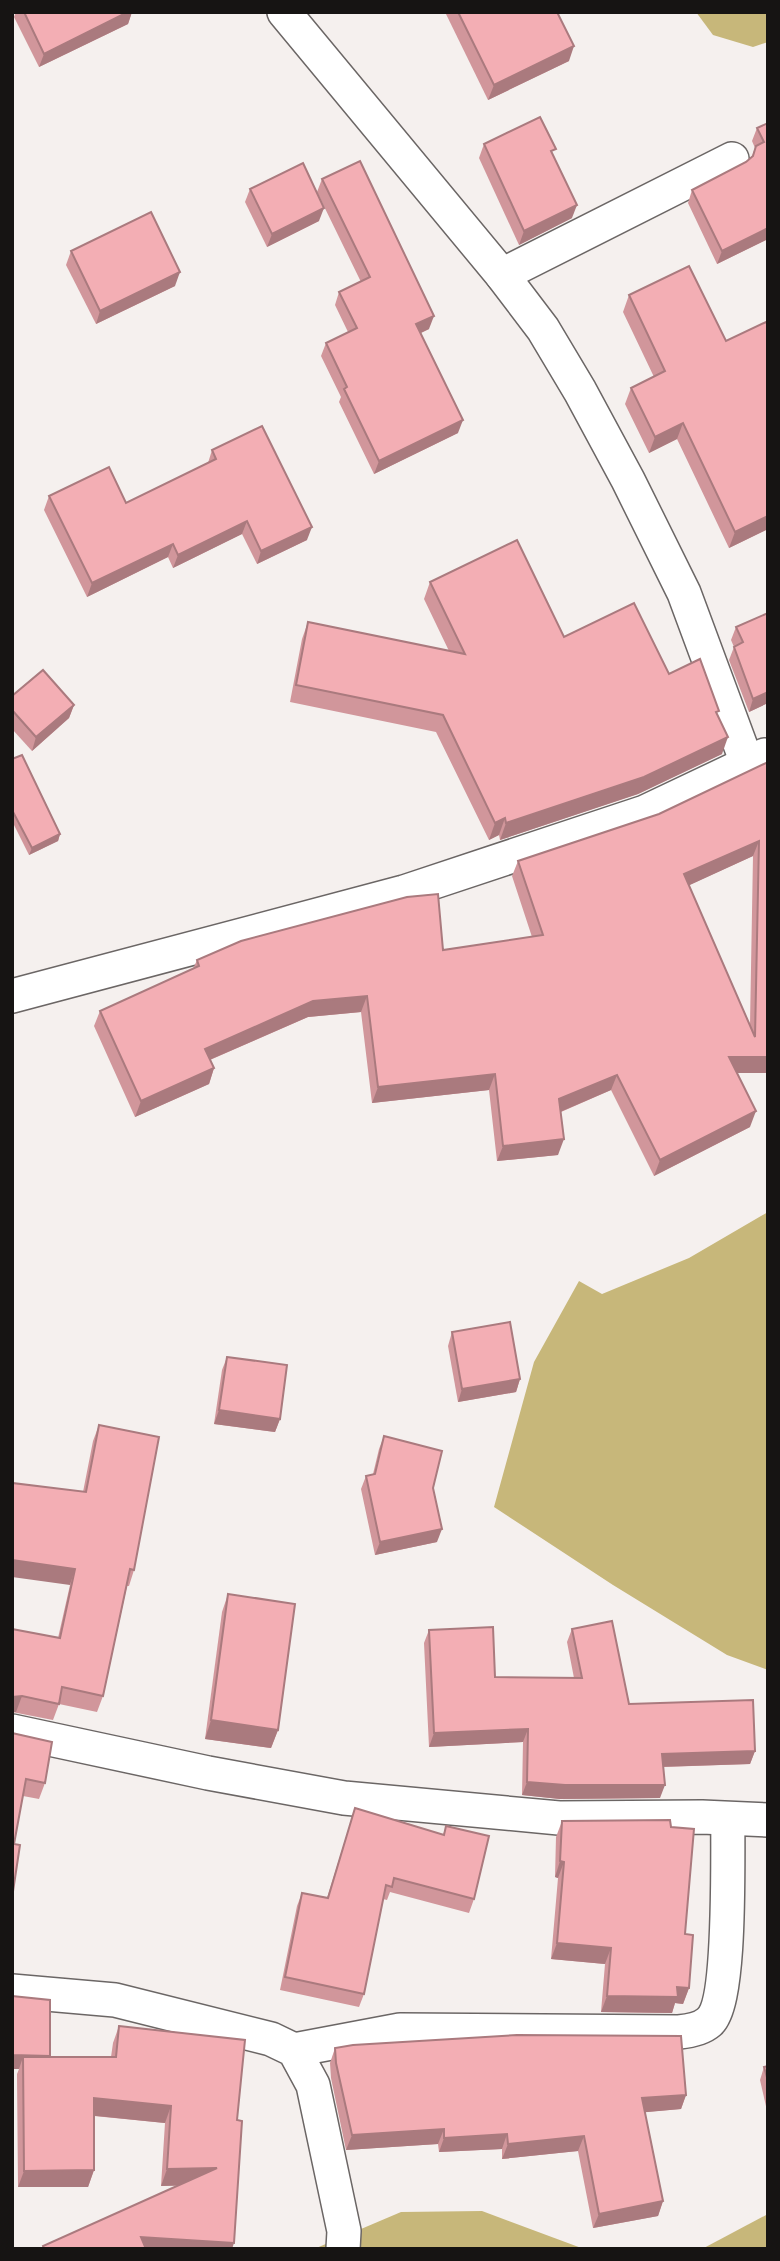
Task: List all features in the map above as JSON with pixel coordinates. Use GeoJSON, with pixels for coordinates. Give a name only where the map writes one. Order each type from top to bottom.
{"type":"FeatureCollection","features":[{"type":"Feature","properties":{"kind":"street"},"geometry":{"type":"LineString","coordinates":[[12,996],[404,892],[645,812],[757,759],[684,593],[634,492],[549,339],[502,275],[284,12]]}},
{"type":"Feature","properties":{"kind":"street"},"geometry":{"type":"LineString","coordinates":[[502,275],[732,159]]}},
{"type":"Feature","properties":{"kind":"street"},"geometry":{"type":"LineString","coordinates":[[12,1731],[208,1773],[344,1798],[559,1818],[768,1820]]}},
{"type":"Feature","properties":{"kind":"street"},"geometry":{"type":"LineString","coordinates":[[294,2050],[400,2030],[679,2032],[693,2030],[711,2021],[721,1996],[726,1945],[728,1819]]}},
{"type":"Feature","properties":{"kind":"street"},"geometry":{"type":"LineString","coordinates":[[12,1991],[115,2000],[271,2039],[294,2050],[313,2085],[344,2231],[343,2249]]}},
{"type":"Feature","properties":{"kind":"shaded area"},"geometry":{"type":"Polygon","coordinates":[[[696,12],[768,12],[768,42],[753,47],[713,35],[696,12]]]}},
{"type":"Feature","properties":{"kind":"shaded area"},"geometry":{"type":"Polygon","coordinates":[[[768,1212],[768,1670],[727,1655],[494,1507],[534,1362],[579,1281],[602,1294],[689,1258],[768,1212]]]}},
{"type":"Feature","properties":{"kind":"shaded area"},"geometry":{"type":"Polygon","coordinates":[[[482,2211],[584,2249],[314,2249],[401,2212],[482,2211]]]}},
{"type":"Feature","properties":{"kind":"shaded area"},"geometry":{"type":"Polygon","coordinates":[[[768,2214],[768,2249],[702,2249],[768,2214]]]}},
{"type":"Feature","properties":{"kind":"building"},"geometry":{"type":"Polygon","coordinates":[[[24,12],[128,12],[44,54],[24,12]]]}},
{"type":"Feature","properties":{"kind":"building"},"geometry":{"type":"Polygon","coordinates":[[[458,12],[557,12],[574,46],[494,85],[458,12]]]}},
{"type":"Feature","properties":{"kind":"building"},"geometry":{"type":"Polygon","coordinates":[[[540,117],[556,149],[551,151],[577,205],[524,231],[484,144],[540,117]]]}},
{"type":"Feature","properties":{"kind":"building"},"geometry":{"type":"Polygon","coordinates":[[[768,123],[768,228],[722,251],[692,190],[753,156],[756,146],[764,142],[757,128],[768,123]]]}},
{"type":"Feature","properties":{"kind":"building"},"geometry":{"type":"Polygon","coordinates":[[[360,161],[434,316],[416,324],[463,420],[379,461],[344,389],[347,387],[326,343],[357,328],[339,292],[370,277],[322,179],[360,161]]]}},
{"type":"Feature","properties":{"kind":"building"},"geometry":{"type":"Polygon","coordinates":[[[303,163],[324,208],[272,234],[250,189],[303,163]]]}},
{"type":"Feature","properties":{"kind":"building"},"geometry":{"type":"Polygon","coordinates":[[[151,212],[180,272],[100,311],[71,251],[151,212]]]}},
{"type":"Feature","properties":{"kind":"building"},"geometry":{"type":"Polygon","coordinates":[[[689,266],[726,341],[766,322],[768,325],[768,516],[735,532],[683,423],[655,437],[631,388],[665,371],[629,295],[689,266]]]}},
{"type":"Feature","properties":{"kind":"building"},"geometry":{"type":"Polygon","coordinates":[[[262,426],[312,527],[261,551],[247,521],[178,555],[173,544],[92,583],[49,496],[109,467],[126,503],[216,459],[212,450],[262,426]]]}},
{"type":"Feature","properties":{"kind":"building"},"geometry":{"type":"Polygon","coordinates":[[[517,540],[564,637],[634,603],[669,674],[700,659],[719,711],[716,712],[728,737],[644,777],[506,823],[505,818],[495,823],[443,715],[296,685],[308,622],[465,654],[430,582],[517,540]]]}},
{"type":"Feature","properties":{"kind":"building"},"geometry":{"type":"Polygon","coordinates":[[[768,613],[768,692],[753,699],[734,647],[743,642],[736,627],[768,613]]]}},
{"type":"Feature","properties":{"kind":"building"},"geometry":{"type":"Polygon","coordinates":[[[43,670],[74,705],[36,737],[12,710],[12,696],[43,670]]]}},
{"type":"Feature","properties":{"kind":"building"},"geometry":{"type":"Polygon","coordinates":[[[22,755],[60,834],[32,848],[12,810],[12,759],[22,755]]]}},
{"type":"Feature","properties":{"kind":"building"},"geometry":{"type":"Polygon","coordinates":[[[768,762],[768,1057],[729,1057],[756,1111],[660,1160],[617,1075],[559,1099],[564,1139],[503,1146],[495,1074],[378,1087],[367,996],[313,1001],[205,1049],[214,1068],[141,1101],[100,1011],[199,966],[197,960],[241,941],[407,897],[438,894],[443,950],[543,935],[518,861],[659,814],[768,762]],[[759,841],[684,874],[755,1037],[759,841]]]}},
{"type":"Feature","properties":{"kind":"building"},"geometry":{"type":"Polygon","coordinates":[[[510,1322],[520,1379],[462,1389],[452,1332],[510,1322]]]}},
{"type":"Feature","properties":{"kind":"building"},"geometry":{"type":"Polygon","coordinates":[[[227,1357],[287,1365],[280,1419],[219,1410],[227,1357]]]}},
{"type":"Feature","properties":{"kind":"building"},"geometry":{"type":"Polygon","coordinates":[[[99,1425],[159,1437],[134,1570],[130,1569],[103,1696],[62,1687],[59,1704],[22,1696],[12,1697],[12,1629],[60,1638],[75,1569],[12,1560],[12,1483],[86,1492],[99,1425]]]}},
{"type":"Feature","properties":{"kind":"building"},"geometry":{"type":"Polygon","coordinates":[[[384,1436],[442,1451],[433,1488],[442,1529],[380,1542],[366,1476],[375,1474],[384,1436]]]}},
{"type":"Feature","properties":{"kind":"building"},"geometry":{"type":"Polygon","coordinates":[[[228,1594],[295,1604],[278,1730],[211,1720],[228,1594]]]}},
{"type":"Feature","properties":{"kind":"building"},"geometry":{"type":"Polygon","coordinates":[[[612,1621],[629,1704],[753,1700],[755,1751],[662,1754],[665,1785],[565,1785],[527,1782],[528,1729],[434,1733],[429,1630],[493,1627],[495,1677],[582,1678],[572,1629],[612,1621]]]}},
{"type":"Feature","properties":{"kind":"building"},"geometry":{"type":"Polygon","coordinates":[[[12,1733],[52,1742],[45,1783],[26,1779],[14,1844],[20,1845],[12,1898],[12,1733]]]}},
{"type":"Feature","properties":{"kind":"building"},"geometry":{"type":"Polygon","coordinates":[[[355,1808],[444,1835],[446,1826],[489,1836],[474,1899],[394,1878],[392,1887],[386,1885],[364,1994],[285,1977],[302,1893],[328,1898],[355,1808]]]}},
{"type":"Feature","properties":{"kind":"building"},"geometry":{"type":"Polygon","coordinates":[[[670,1820],[671,1827],[694,1829],[685,1934],[693,1935],[689,1988],[677,1987],[678,1997],[607,1996],[611,1948],[557,1943],[564,1862],[560,1861],[562,1821],[670,1820]]]}},
{"type":"Feature","properties":{"kind":"building"},"geometry":{"type":"Polygon","coordinates":[[[12,1996],[50,2000],[50,2056],[12,2055],[12,1996]]]}},
{"type":"Feature","properties":{"kind":"building"},"geometry":{"type":"Polygon","coordinates":[[[119,2026],[245,2040],[237,2120],[242,2121],[234,2243],[141,2237],[146,2249],[44,2249],[43,2246],[217,2168],[167,2169],[171,2106],[94,2098],[94,2170],[24,2171],[23,2057],[116,2057],[119,2026]]]}},
{"type":"Feature","properties":{"kind":"building"},"geometry":{"type":"Polygon","coordinates":[[[517,2035],[681,2036],[686,2095],[642,2098],[663,2201],[599,2214],[584,2136],[508,2144],[507,2134],[444,2138],[444,2129],[352,2135],[335,2048],[517,2035]]]}}]}
